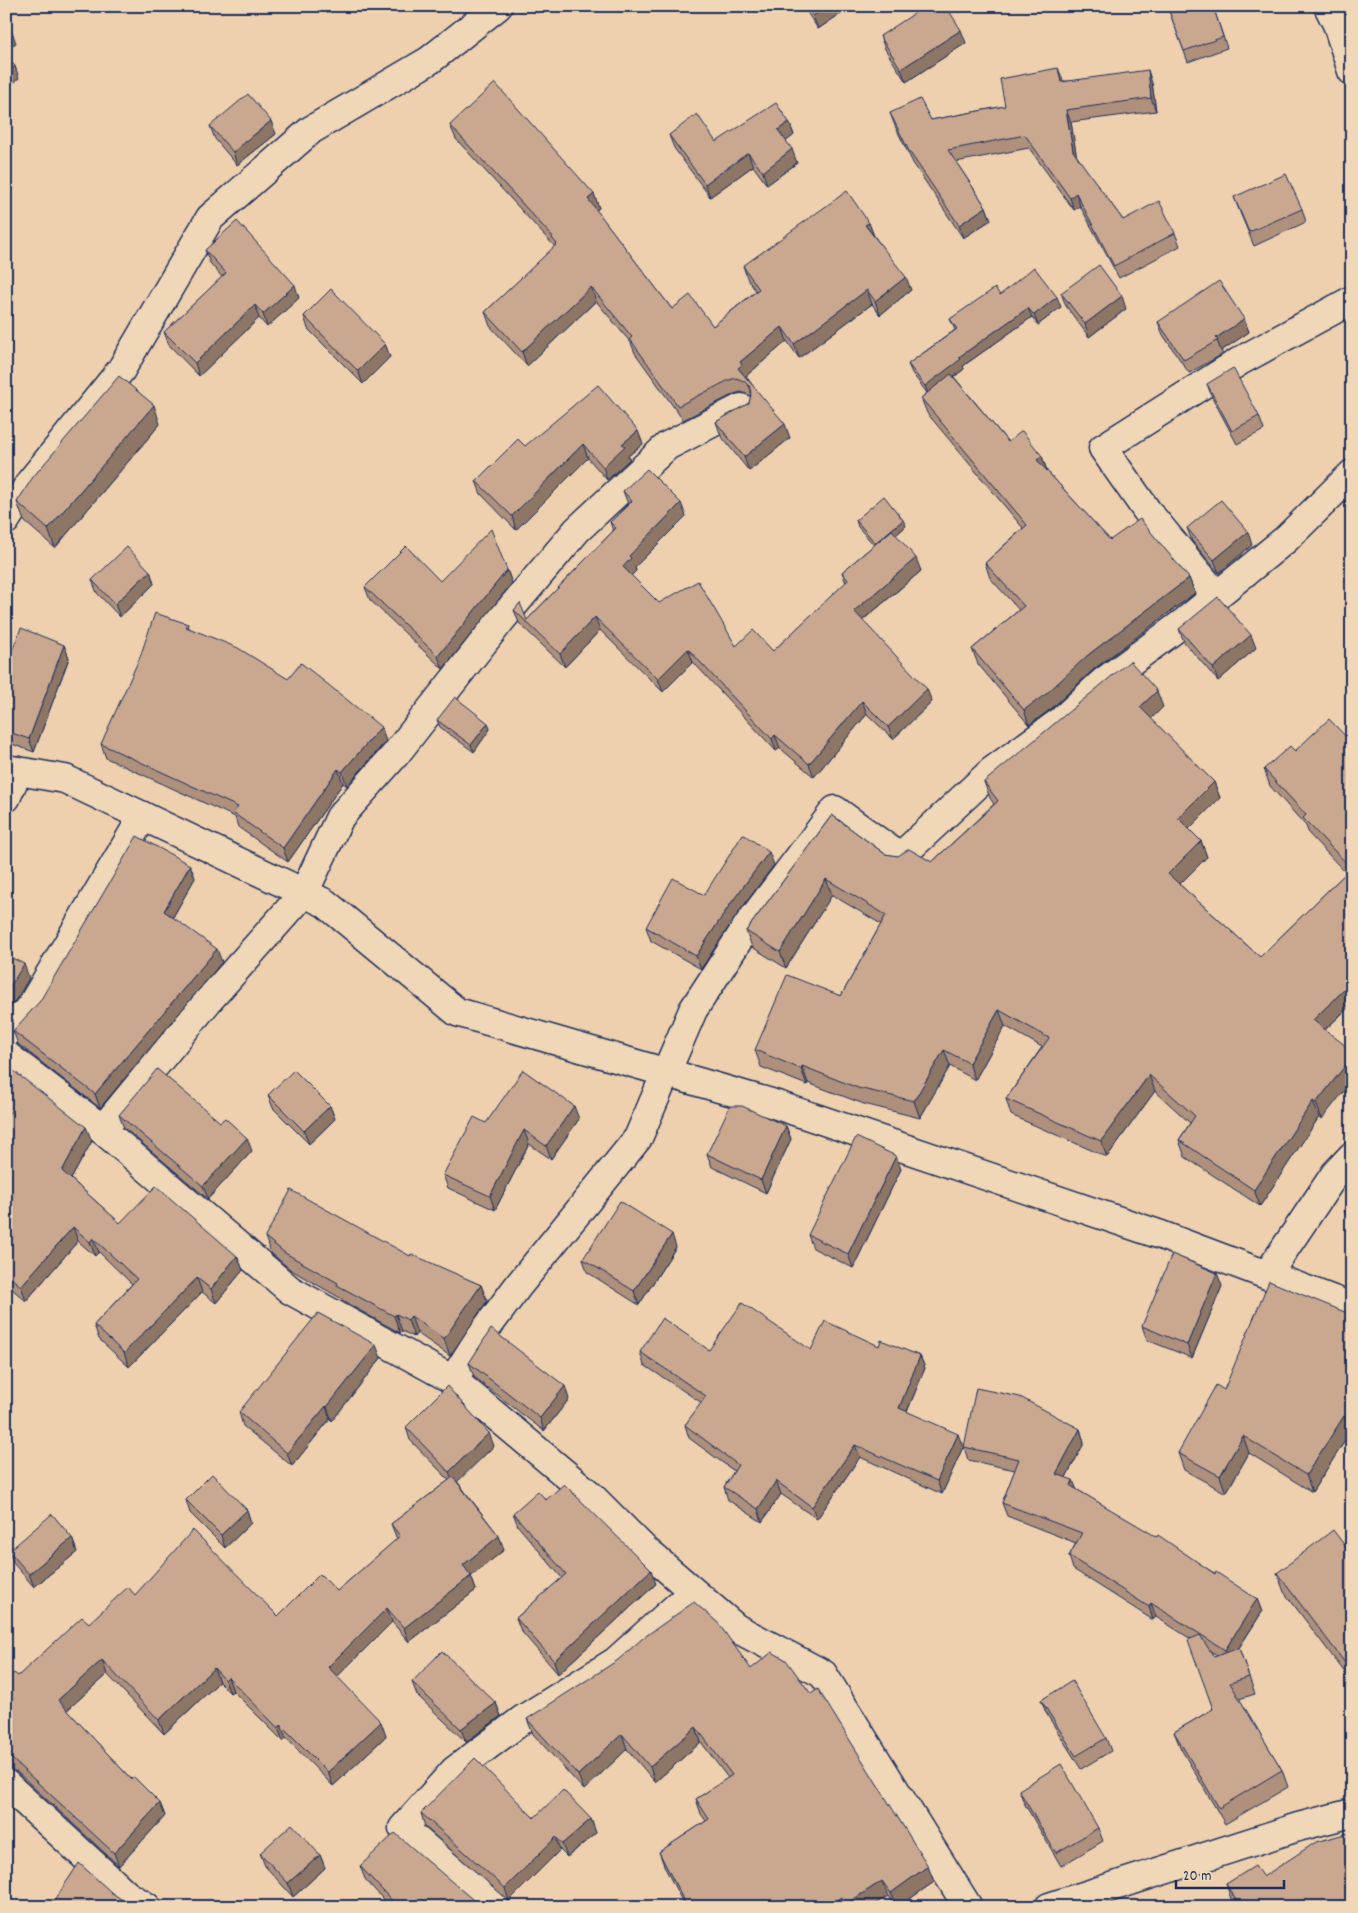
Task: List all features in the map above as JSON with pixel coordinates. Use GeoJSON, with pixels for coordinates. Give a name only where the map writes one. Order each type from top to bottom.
{"type":"FeatureCollection","features":[{"type":"Feature","properties":{"kind":"street"},"geometry":{"type":"LineString","coordinates":[[6,520],[32,481],[120,370],[210,218],[310,130],[430,60],[498,6]]}},
{"type":"Feature","properties":{"kind":"street"},"geometry":{"type":"LineString","coordinates":[[1328,6],[1337,24],[1352,71]]}},
{"type":"Feature","properties":{"kind":"street"},"geometry":{"type":"LineString","coordinates":[[1217,596],[1147,511],[1103,448],[1240,361],[1352,300]]}},
{"type":"Feature","properties":{"kind":"street"},"geometry":{"type":"LineString","coordinates":[[102,1130],[208,1001],[304,893],[340,817],[401,748],[501,620],[577,530],[667,446],[741,408]]}},
{"type":"Feature","properties":{"kind":"street"},"geometry":{"type":"LineString","coordinates":[[453,1380],[480,1337],[518,1286],[587,1204],[638,1138],[693,1010],[748,925],[835,810],[900,857],[992,771],[1061,721],[1103,682],[1217,596],[1286,539],[1352,474]]}},
{"type":"Feature","properties":{"kind":"street"},"geometry":{"type":"LineString","coordinates":[[6,798],[12,770],[64,779],[143,816],[325,903],[457,1012],[771,1103],[1161,1235],[1352,1307]]}},
{"type":"Feature","properties":{"kind":"street"},"geometry":{"type":"LineString","coordinates":[[6,1034],[31,1006],[143,816]]}},
{"type":"Feature","properties":{"kind":"street"},"geometry":{"type":"LineString","coordinates":[[6,1055],[102,1130],[290,1290],[453,1380],[589,1494],[644,1549],[736,1628],[823,1674],[968,1907]]}},
{"type":"Feature","properties":{"kind":"street"},"geometry":{"type":"LineString","coordinates":[[1267,1275],[1335,1174],[1352,1156]]}},
{"type":"Feature","properties":{"kind":"street"},"geometry":{"type":"LineString","coordinates":[[495,1907],[403,1828],[454,1771],[522,1720],[615,1662],[693,1592]]}},
{"type":"Feature","properties":{"kind":"street"},"geometry":{"type":"LineString","coordinates":[[6,1784],[127,1895],[148,1907]]}},
{"type":"Feature","properties":{"kind":"street"},"geometry":{"type":"LineString","coordinates":[[1048,1907],[1298,1827],[1352,1813]]}},
{"type":"Feature","properties":{"kind":"building"},"geometry":{"type":"Polygon","coordinates":[[[807,6],[827,6],[813,16],[807,6]]]}},
{"type":"Feature","properties":{"kind":"building"},"geometry":{"type":"Polygon","coordinates":[[[926,6],[946,6],[961,30],[901,69],[880,36],[926,6]]]}},
{"type":"Feature","properties":{"kind":"building"},"geometry":{"type":"Polygon","coordinates":[[[1174,6],[1213,6],[1223,37],[1184,51],[1168,8],[1174,6]]]}},
{"type":"Feature","properties":{"kind":"building"},"geometry":{"type":"Polygon","coordinates":[[[1347,6],[1352,6],[1352,20],[1349,10],[1347,6]]]}},
{"type":"Feature","properties":{"kind":"building"},"geometry":{"type":"Polygon","coordinates":[[[6,25],[12,32],[6,37],[6,25]]]}},
{"type":"Feature","properties":{"kind":"building"},"geometry":{"type":"Polygon","coordinates":[[[6,57],[15,66],[6,75],[6,57]]]}},
{"type":"Feature","properties":{"kind":"building"},"geometry":{"type":"Polygon","coordinates":[[[1058,68],[1061,82],[1148,70],[1151,98],[1066,110],[1073,151],[1123,220],[1159,201],[1175,233],[1114,266],[1076,193],[1070,198],[1025,135],[948,150],[986,207],[959,225],[909,151],[890,113],[920,99],[931,120],[1005,106],[1000,79],[1058,68]]]}},
{"type":"Feature","properties":{"kind":"building"},"geometry":{"type":"Polygon","coordinates":[[[495,83],[594,194],[588,199],[672,309],[690,295],[713,326],[759,289],[743,266],[847,191],[869,223],[865,225],[906,277],[875,301],[867,290],[794,344],[782,327],[740,362],[742,365],[738,368],[785,424],[744,457],[716,422],[749,403],[750,387],[744,381],[736,378],[678,406],[630,339],[632,337],[591,287],[522,352],[485,312],[557,244],[553,237],[450,125],[495,83]]]}},
{"type":"Feature","properties":{"kind":"building"},"geometry":{"type":"Polygon","coordinates":[[[248,94],[271,121],[233,152],[210,126],[248,94]]]}},
{"type":"Feature","properties":{"kind":"building"},"geometry":{"type":"Polygon","coordinates":[[[776,103],[789,122],[778,130],[792,149],[763,172],[748,153],[705,184],[669,135],[697,114],[716,142],[776,103]]]}},
{"type":"Feature","properties":{"kind":"building"},"geometry":{"type":"Polygon","coordinates":[[[1286,174],[1302,209],[1249,232],[1234,197],[1286,174]]]}},
{"type":"Feature","properties":{"kind":"building"},"geometry":{"type":"Polygon","coordinates":[[[237,221],[295,285],[263,314],[255,305],[195,363],[164,332],[226,273],[205,250],[237,221]]]}},
{"type":"Feature","properties":{"kind":"building"},"geometry":{"type":"Polygon","coordinates":[[[1099,265],[1122,296],[1085,324],[1061,293],[1099,265]]]}},
{"type":"Feature","properties":{"kind":"building"},"geometry":{"type":"Polygon","coordinates":[[[1034,267],[1057,297],[1034,315],[1028,308],[959,357],[961,359],[925,386],[908,364],[957,329],[950,319],[995,288],[1000,295],[1034,267]]]}},
{"type":"Feature","properties":{"kind":"building"},"geometry":{"type":"Polygon","coordinates":[[[1219,281],[1244,319],[1216,338],[1218,340],[1184,360],[1158,322],[1219,281]]]}},
{"type":"Feature","properties":{"kind":"building"},"geometry":{"type":"Polygon","coordinates":[[[331,289],[385,344],[358,371],[304,316],[331,289]]]}},
{"type":"Feature","properties":{"kind":"building"},"geometry":{"type":"Polygon","coordinates":[[[1233,368],[1259,416],[1232,431],[1207,384],[1233,368]]]}},
{"type":"Feature","properties":{"kind":"building"},"geometry":{"type":"Polygon","coordinates":[[[951,374],[1008,442],[1022,431],[1042,456],[1037,460],[1110,540],[1140,519],[1189,578],[1088,655],[1046,694],[1024,710],[972,649],[1024,606],[985,563],[1027,525],[921,398],[951,374]]]}},
{"type":"Feature","properties":{"kind":"building"},"geometry":{"type":"Polygon","coordinates":[[[119,376],[154,405],[48,529],[17,502],[33,477],[119,376]]]}},
{"type":"Feature","properties":{"kind":"building"},"geometry":{"type":"Polygon","coordinates":[[[598,385],[638,431],[622,444],[625,446],[603,467],[583,444],[512,516],[476,481],[518,439],[525,446],[598,385]]]}},
{"type":"Feature","properties":{"kind":"building"},"geometry":{"type":"Polygon","coordinates":[[[647,469],[681,503],[629,556],[631,558],[623,567],[659,603],[698,581],[736,646],[753,630],[773,651],[848,580],[842,572],[892,530],[916,558],[854,611],[927,689],[888,727],[862,701],[809,764],[775,735],[772,739],[688,649],[658,679],[595,617],[560,654],[514,610],[520,603],[527,620],[616,528],[610,522],[632,501],[623,491],[647,469]]]}},
{"type":"Feature","properties":{"kind":"building"},"geometry":{"type":"Polygon","coordinates":[[[884,496],[903,520],[875,543],[856,520],[884,496]]]}},
{"type":"Feature","properties":{"kind":"building"},"geometry":{"type":"Polygon","coordinates":[[[1221,500],[1248,532],[1214,560],[1187,528],[1221,500]]]}},
{"type":"Feature","properties":{"kind":"building"},"geometry":{"type":"Polygon","coordinates":[[[491,529],[507,570],[438,656],[365,587],[406,546],[440,581],[491,529]]]}},
{"type":"Feature","properties":{"kind":"building"},"geometry":{"type":"Polygon","coordinates":[[[127,547],[150,571],[115,604],[92,580],[127,547]]]}},
{"type":"Feature","properties":{"kind":"building"},"geometry":{"type":"Polygon","coordinates":[[[1218,597],[1251,635],[1213,668],[1179,629],[1218,597]]]}},
{"type":"Feature","properties":{"kind":"building"},"geometry":{"type":"Polygon","coordinates":[[[155,613],[188,624],[186,627],[238,648],[288,679],[301,663],[381,727],[342,772],[338,769],[283,848],[233,813],[238,807],[101,744],[140,657],[155,613]]]}},
{"type":"Feature","properties":{"kind":"building"},"geometry":{"type":"Polygon","coordinates":[[[21,628],[64,645],[29,739],[6,731],[6,666],[21,628]]]}},
{"type":"Feature","properties":{"kind":"building"},"geometry":{"type":"Polygon","coordinates":[[[1130,661],[1157,691],[1140,707],[1214,782],[1178,818],[1201,841],[1168,874],[1260,957],[1351,868],[1303,818],[1306,815],[1264,769],[1290,746],[1295,751],[1329,719],[1352,743],[1352,982],[1313,1020],[1352,1051],[1352,1057],[1316,1103],[1313,1101],[1254,1190],[1179,1140],[1195,1116],[1149,1075],[1101,1141],[1006,1099],[1049,1038],[999,1010],[969,1063],[944,1050],[914,1101],[858,1088],[802,1066],[801,1069],[755,1050],[787,975],[841,996],[886,915],[826,879],[780,952],[746,931],[832,815],[885,854],[898,856],[909,849],[932,862],[998,801],[984,782],[1130,661]]]}},
{"type":"Feature","properties":{"kind":"building"},"geometry":{"type":"Polygon","coordinates":[[[455,697],[488,723],[471,745],[437,720],[455,697]]]}},
{"type":"Feature","properties":{"kind":"building"},"geometry":{"type":"Polygon","coordinates":[[[743,834],[769,852],[731,903],[696,956],[646,927],[673,878],[704,895],[743,834]]]}},
{"type":"Feature","properties":{"kind":"building"},"geometry":{"type":"Polygon","coordinates":[[[137,836],[190,865],[164,911],[217,949],[95,1094],[13,1031],[40,1001],[137,836]]]}},
{"type":"Feature","properties":{"kind":"building"},"geometry":{"type":"Polygon","coordinates":[[[6,955],[24,964],[6,991],[6,955]]]}},
{"type":"Feature","properties":{"kind":"building"},"geometry":{"type":"Polygon","coordinates":[[[6,1065],[86,1127],[62,1171],[120,1223],[156,1186],[237,1256],[211,1289],[197,1278],[124,1353],[94,1325],[137,1279],[93,1238],[90,1242],[73,1227],[21,1286],[6,1274],[6,1117],[12,1110],[6,1105],[6,1065]]]}},
{"type":"Feature","properties":{"kind":"building"},"geometry":{"type":"Polygon","coordinates":[[[157,1069],[220,1122],[225,1118],[247,1138],[203,1186],[119,1115],[157,1069]]]}},
{"type":"Feature","properties":{"kind":"building"},"geometry":{"type":"Polygon","coordinates":[[[294,1070],[330,1106],[304,1131],[268,1095],[294,1070]]]}},
{"type":"Feature","properties":{"kind":"building"},"geometry":{"type":"Polygon","coordinates":[[[523,1070],[574,1106],[546,1146],[524,1130],[490,1196],[443,1175],[474,1117],[486,1123],[523,1070]]]}},
{"type":"Feature","properties":{"kind":"building"},"geometry":{"type":"Polygon","coordinates":[[[730,1106],[742,1106],[786,1126],[761,1180],[707,1154],[730,1106]]]}},
{"type":"Feature","properties":{"kind":"building"},"geometry":{"type":"Polygon","coordinates":[[[856,1137],[896,1156],[848,1254],[808,1235],[856,1137]]]}},
{"type":"Feature","properties":{"kind":"building"},"geometry":{"type":"Polygon","coordinates":[[[291,1190],[410,1256],[411,1254],[481,1285],[444,1339],[411,1316],[408,1320],[396,1314],[394,1316],[337,1285],[338,1283],[285,1253],[265,1237],[291,1190]]]}},
{"type":"Feature","properties":{"kind":"building"},"geometry":{"type":"Polygon","coordinates":[[[620,1201],[672,1234],[634,1291],[583,1259],[620,1201]]]}},
{"type":"Feature","properties":{"kind":"building"},"geometry":{"type":"Polygon","coordinates":[[[1352,1203],[1352,1218],[1344,1210],[1352,1203]]]}},
{"type":"Feature","properties":{"kind":"building"},"geometry":{"type":"Polygon","coordinates":[[[1172,1254],[1217,1273],[1187,1345],[1142,1326],[1172,1254]]]}},
{"type":"Feature","properties":{"kind":"building"},"geometry":{"type":"Polygon","coordinates":[[[1269,1281],[1352,1315],[1352,1418],[1344,1416],[1306,1475],[1243,1436],[1220,1476],[1178,1453],[1216,1385],[1224,1390],[1269,1281]]]}},
{"type":"Feature","properties":{"kind":"building"},"geometry":{"type":"Polygon","coordinates":[[[742,1303],[811,1350],[825,1321],[879,1346],[881,1340],[920,1356],[899,1408],[958,1434],[937,1481],[855,1445],[812,1507],[776,1481],[758,1509],[724,1487],[738,1465],[685,1425],[706,1396],[640,1352],[662,1318],[709,1350],[742,1303]]]}},
{"type":"Feature","properties":{"kind":"building"},"geometry":{"type":"Polygon","coordinates":[[[318,1313],[376,1345],[327,1407],[287,1453],[239,1412],[318,1313]]]}},
{"type":"Feature","properties":{"kind":"building"},"geometry":{"type":"Polygon","coordinates":[[[491,1329],[565,1386],[540,1418],[469,1363],[491,1329]]]}},
{"type":"Feature","properties":{"kind":"building"},"geometry":{"type":"Polygon","coordinates":[[[447,1386],[489,1433],[449,1472],[406,1427],[447,1386]]]}},
{"type":"Feature","properties":{"kind":"building"},"geometry":{"type":"Polygon","coordinates":[[[976,1388],[1020,1397],[1080,1429],[1056,1474],[1073,1480],[1071,1486],[1157,1537],[1158,1535],[1215,1574],[1216,1572],[1257,1599],[1225,1650],[1151,1603],[1149,1607],[1069,1556],[1082,1533],[1002,1503],[1019,1459],[964,1447],[976,1388]]]}},
{"type":"Feature","properties":{"kind":"building"},"geometry":{"type":"Polygon","coordinates":[[[212,1474],[247,1510],[221,1535],[186,1500],[212,1474]]]}},
{"type":"Feature","properties":{"kind":"building"},"geometry":{"type":"Polygon","coordinates":[[[453,1477],[499,1536],[463,1565],[471,1576],[404,1628],[387,1608],[328,1667],[381,1722],[328,1772],[281,1725],[278,1728],[228,1677],[225,1680],[214,1668],[159,1720],[102,1660],[58,1700],[131,1779],[134,1777],[160,1803],[114,1853],[12,1759],[6,1757],[6,1673],[10,1677],[14,1673],[18,1676],[82,1617],[89,1623],[128,1587],[135,1595],[193,1530],[278,1616],[320,1574],[337,1591],[400,1536],[391,1524],[453,1477]]]}},
{"type":"Feature","properties":{"kind":"building"},"geometry":{"type":"Polygon","coordinates":[[[564,1484],[651,1570],[554,1661],[516,1618],[566,1574],[513,1513],[538,1491],[546,1500],[564,1484]]]}},
{"type":"Feature","properties":{"kind":"building"},"geometry":{"type":"Polygon","coordinates":[[[52,1514],[72,1538],[29,1574],[9,1551],[52,1514]]]}},
{"type":"Feature","properties":{"kind":"building"},"geometry":{"type":"Polygon","coordinates":[[[1333,1530],[1352,1555],[1352,1672],[1277,1573],[1333,1530]]]}},
{"type":"Feature","properties":{"kind":"building"},"geometry":{"type":"Polygon","coordinates":[[[694,1602],[718,1623],[751,1669],[772,1652],[786,1660],[811,1694],[818,1689],[928,1866],[891,1893],[882,1881],[846,1904],[842,1897],[827,1907],[687,1907],[659,1852],[709,1819],[696,1799],[732,1775],[696,1727],[650,1767],[622,1734],[578,1775],[527,1719],[618,1660],[643,1638],[694,1602]]]}},
{"type":"Feature","properties":{"kind":"building"},"geometry":{"type":"Polygon","coordinates":[[[1200,1635],[1214,1657],[1239,1648],[1249,1677],[1230,1683],[1282,1770],[1219,1808],[1174,1732],[1213,1709],[1188,1640],[1200,1635]]]}},
{"type":"Feature","properties":{"kind":"building"},"geometry":{"type":"Polygon","coordinates":[[[442,1651],[496,1703],[461,1729],[412,1682],[442,1651]]]}},
{"type":"Feature","properties":{"kind":"building"},"geometry":{"type":"Polygon","coordinates":[[[1072,1681],[1106,1738],[1076,1756],[1041,1700],[1072,1681]]]}},
{"type":"Feature","properties":{"kind":"building"},"geometry":{"type":"Polygon","coordinates":[[[475,1758],[534,1818],[563,1790],[591,1819],[562,1844],[556,1837],[505,1888],[421,1813],[475,1758]]]}},
{"type":"Feature","properties":{"kind":"building"},"geometry":{"type":"Polygon","coordinates":[[[1061,1764],[1098,1828],[1056,1853],[1019,1790],[1061,1764]]]}},
{"type":"Feature","properties":{"kind":"building"},"geometry":{"type":"Polygon","coordinates":[[[292,1824],[320,1855],[288,1883],[260,1853],[292,1824]]]}},
{"type":"Feature","properties":{"kind":"building"},"geometry":{"type":"Polygon","coordinates":[[[1352,1832],[1352,1907],[1240,1907],[1226,1884],[1255,1866],[1263,1877],[1316,1842],[1352,1832]]]}},
{"type":"Feature","properties":{"kind":"building"},"geometry":{"type":"Polygon","coordinates":[[[395,1833],[483,1907],[397,1907],[360,1866],[395,1833]]]}},
{"type":"Feature","properties":{"kind":"building"},"geometry":{"type":"Polygon","coordinates":[[[79,1863],[112,1893],[133,1907],[50,1907],[79,1863]]]}},
{"type":"Feature","properties":{"kind":"building"},"geometry":{"type":"Polygon","coordinates":[[[1110,1901],[1112,1907],[1094,1907],[1110,1901]]]}}]}
